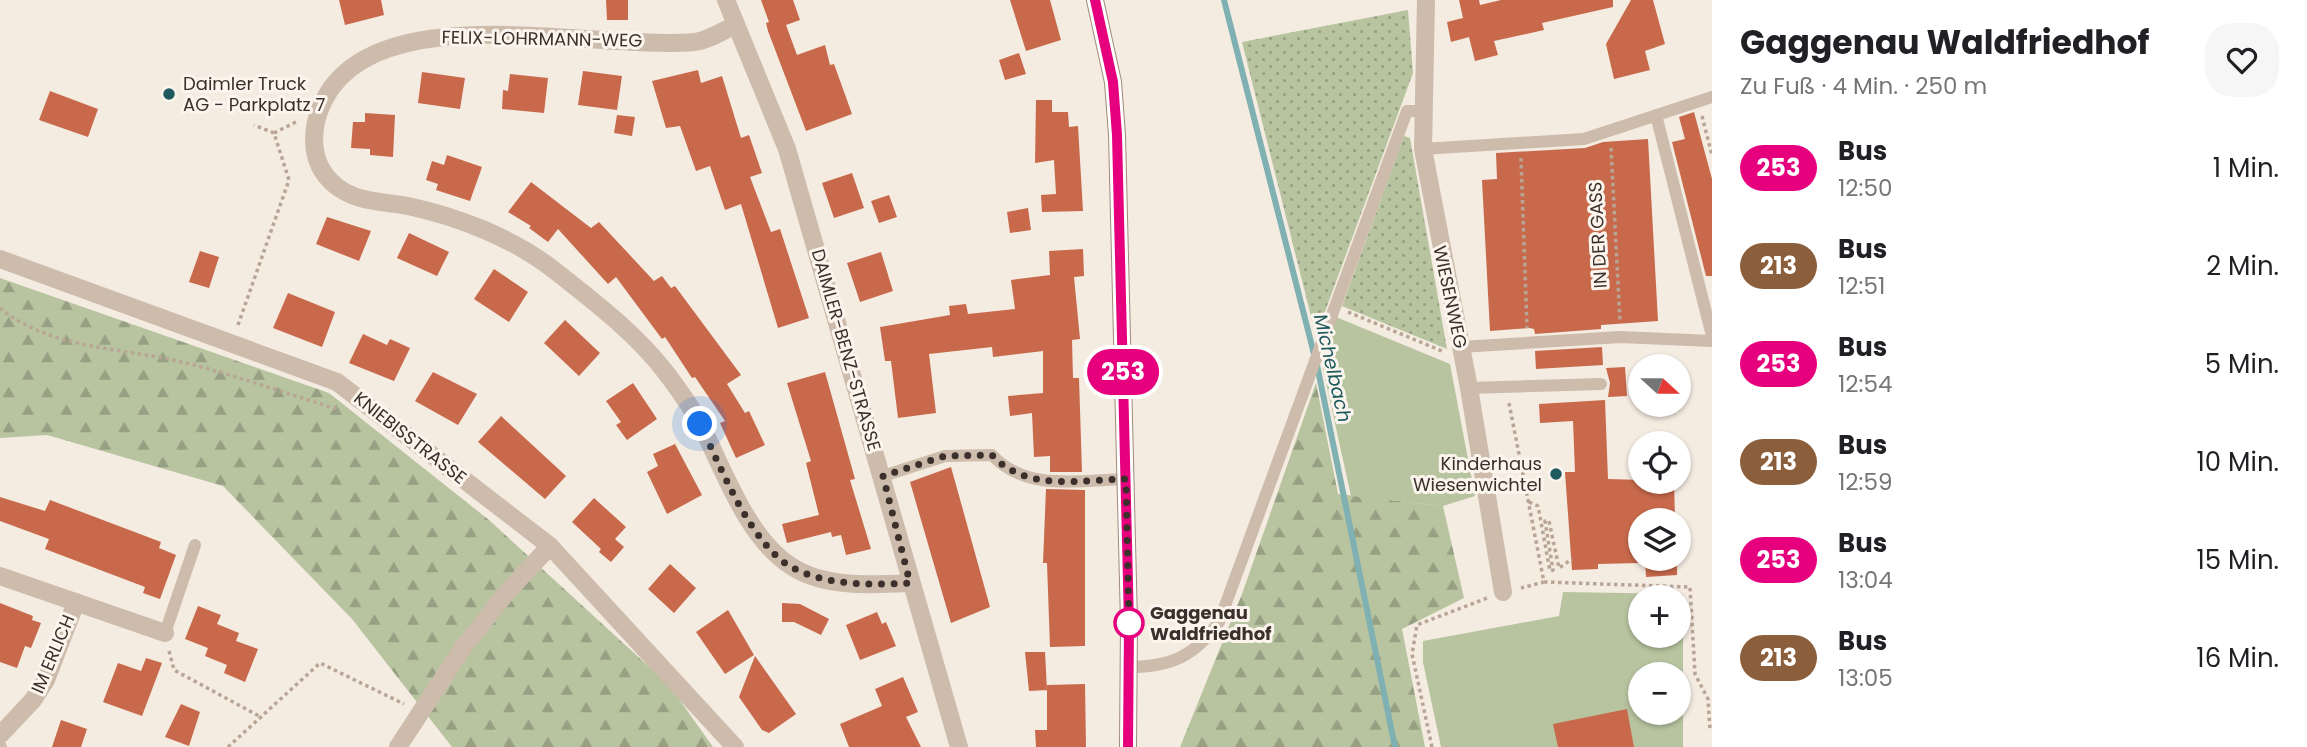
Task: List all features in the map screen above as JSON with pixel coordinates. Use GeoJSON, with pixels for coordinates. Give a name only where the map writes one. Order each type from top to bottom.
{"type":"FeatureCollection","features":[{"type":"Feature","properties":{"kind":"main road"},"geometry":{"type":"LineString","coordinates":[[1095,0],[1113,82],[1117,135],[1126,479],[1128,747]]}},
{"type":"Feature","properties":{"kind":"street","name":"DAIMLER-BENZ-STRASSE"},"geometry":{"type":"LineString","coordinates":[[726,0],[787,149],[959,747]]}},
{"type":"Feature","properties":{"kind":"street","name":"WIESENWEG"},"geometry":{"type":"LineString","coordinates":[[1426,0],[1423,149],[1469,388],[1503,592]]}},
{"type":"Feature","properties":{"kind":"street","name":"FELIX-LOHRMANN-WEG"},"geometry":{"type":"LineString","coordinates":[[735,25],[697,42],[470,34],[397,42],[362,58],[331,88],[314,126],[314,150],[334,184],[346,192],[363,201],[410,206],[477,227],[528,250],[610,313],[666,371],[700,424],[727,480],[766,546],[792,567],[846,583],[910,583]]}},
{"type":"Feature","properties":{"kind":"street","name":"KNIEBISSTRASSE"},"geometry":{"type":"LineString","coordinates":[[0,259],[337,382],[550,546],[735,747]]}},
{"type":"Feature","properties":{"kind":"street"},"geometry":{"type":"LineString","coordinates":[[398,747],[419,711],[507,592],[550,546]]}},
{"type":"Feature","properties":{"kind":"street","name":"IM ERLICH"},"geometry":{"type":"LineString","coordinates":[[0,576],[165,633]]}},
{"type":"Feature","properties":{"kind":"street","name":"IM ERLICH"},"geometry":{"type":"LineString","coordinates":[[0,735],[33,700],[46,680],[75,602]]}},
{"type":"Feature","properties":{"kind":"lane"},"geometry":{"type":"LineString","coordinates":[[1423,149],[1584,139],[1712,97]]}},
{"type":"Feature","properties":{"kind":"lane"},"geometry":{"type":"LineString","coordinates":[[1129,667],[1155,667],[1184,656],[1203,645],[1219,622],[1407,111],[1422,111]]}},
{"type":"Feature","properties":{"kind":"lane"},"geometry":{"type":"LineString","coordinates":[[1656,115],[1712,335]]}},
{"type":"Feature","properties":{"kind":"lane"},"geometry":{"type":"LineString","coordinates":[[1461,347],[1620,337],[1712,341]]}},
{"type":"Feature","properties":{"kind":"lane"},"geometry":{"type":"LineString","coordinates":[[1469,388],[1601,384]]}},
{"type":"Feature","properties":{"kind":"lane"},"geometry":{"type":"LineString","coordinates":[[883,476],[945,456],[992,455],[1003,467],[1018,475],[1044,481],[1126,479]]}},
{"type":"Feature","properties":{"kind":"lane"},"geometry":{"type":"LineString","coordinates":[[165,633],[195,545]]}},
{"type":"Feature","properties":{"kind":"path"},"geometry":{"type":"LineString","coordinates":[[1698,100],[1712,155]]}},
{"type":"Feature","properties":{"kind":"path"},"geometry":{"type":"LineString","coordinates":[[232,344],[289,180],[274,132],[254,125]]}},
{"type":"Feature","properties":{"kind":"path","name":"IN DER GASS"},"geometry":{"type":"LineString","coordinates":[[1610,132],[1620,337]]}},
{"type":"Feature","properties":{"kind":"path"},"geometry":{"type":"LineString","coordinates":[[1521,142],[1527,341]]}},
{"type":"Feature","properties":{"kind":"path"},"geometry":{"type":"LineString","coordinates":[[1334,306],[1438,349]]}},
{"type":"Feature","properties":{"kind":"path"},"geometry":{"type":"LineString","coordinates":[[0,309],[13,320],[61,340],[181,362],[341,410]]}},
{"type":"Feature","properties":{"kind":"path"},"geometry":{"type":"LineString","coordinates":[[1489,387],[1498,398],[1510,403],[1544,582]]}},
{"type":"Feature","properties":{"kind":"path"},"geometry":{"type":"LineString","coordinates":[[1529,502],[1538,506],[1550,570],[1553,570],[1545,521],[1549,521],[1559,568],[1572,559]]}},
{"type":"Feature","properties":{"kind":"path"},"geometry":{"type":"LineString","coordinates":[[1432,747],[1412,654],[1417,625],[1503,592],[1544,582],[1690,587],[1695,674],[1708,699],[1710,730]]}},
{"type":"Feature","properties":{"kind":"path"},"geometry":{"type":"LineString","coordinates":[[165,633],[174,670],[259,716]]}},
{"type":"Feature","properties":{"kind":"path"},"geometry":{"type":"LineString","coordinates":[[228,747],[320,663],[419,711]]}},
{"type":"Feature","properties":{"kind":"green space"},"geometry":{"type":"Polygon","coordinates":[[[1408,10],[1413,73],[1320,325],[1314,328],[1242,42],[1408,10]]]}},
{"type":"Feature","properties":{"kind":"green space"},"geometry":{"type":"Polygon","coordinates":[[[1404,136],[1410,138],[1447,349],[1342,306],[1404,136]]]}},
{"type":"Feature","properties":{"kind":"green space"},"geometry":{"type":"Polygon","coordinates":[[[0,278],[329,393],[489,520],[669,685],[713,747],[452,747],[352,619],[223,486],[47,435],[0,438],[0,278]]]}},
{"type":"Feature","properties":{"kind":"green space"},"geometry":{"type":"Polygon","coordinates":[[[1336,317],[1450,364],[1475,496],[1443,506],[1351,496],[1321,360],[1336,317]]]}},
{"type":"Feature","properties":{"kind":"green space"},"geometry":{"type":"Polygon","coordinates":[[[1316,383],[1338,494],[1443,506],[1464,598],[1402,629],[1425,747],[1180,747],[1242,594],[1316,383]]]}},
{"type":"Feature","properties":{"kind":"green space"},"geometry":{"type":"Polygon","coordinates":[[[1563,592],[1628,593],[1628,648],[1683,648],[1683,662],[1628,662],[1628,725],[1683,725],[1683,747],[1441,747],[1423,662],[1423,641],[1559,616],[1563,592]]]}},
{"type":"Feature","properties":{"kind":"building"},"geometry":{"type":"Polygon","coordinates":[[[339,0],[381,0],[384,15],[345,25],[339,0]]]}},
{"type":"Feature","properties":{"kind":"building"},"geometry":{"type":"Polygon","coordinates":[[[606,0],[628,0],[628,20],[607,20],[606,0]]]}},
{"type":"Feature","properties":{"kind":"building"},"geometry":{"type":"Polygon","coordinates":[[[761,0],[793,0],[800,20],[786,25],[797,55],[825,45],[830,65],[834,64],[852,114],[806,131],[768,31],[766,23],[769,22],[761,0]]]}},
{"type":"Feature","properties":{"kind":"building"},"geometry":{"type":"Polygon","coordinates":[[[1010,0],[1050,0],[1061,40],[1026,51],[1010,0]]]}},
{"type":"Feature","properties":{"kind":"building"},"geometry":{"type":"Polygon","coordinates":[[[1459,0],[1479,0],[1480,5],[1501,0],[1613,0],[1613,7],[1542,23],[1544,30],[1494,41],[1498,55],[1475,61],[1469,37],[1451,42],[1447,22],[1463,18],[1459,0]]]}},
{"type":"Feature","properties":{"kind":"building"},"geometry":{"type":"Polygon","coordinates":[[[1631,0],[1653,0],[1665,44],[1645,51],[1650,70],[1614,79],[1606,44],[1631,0]]]}},
{"type":"Feature","properties":{"kind":"building"},"geometry":{"type":"Polygon","coordinates":[[[1019,53],[1026,74],[1005,80],[999,60],[1019,53]]]}},
{"type":"Feature","properties":{"kind":"building"},"geometry":{"type":"Polygon","coordinates":[[[698,70],[701,83],[722,76],[741,138],[749,135],[762,173],[750,177],[771,232],[780,229],[809,318],[778,328],[741,204],[725,210],[710,166],[696,171],[680,126],[666,128],[652,81],[698,70]]]}},
{"type":"Feature","properties":{"kind":"building"},"geometry":{"type":"Polygon","coordinates":[[[583,71],[622,76],[617,110],[578,105],[583,71]]]}},
{"type":"Feature","properties":{"kind":"building"},"geometry":{"type":"Polygon","coordinates":[[[422,72],[465,78],[460,109],[418,103],[422,72]]]}},
{"type":"Feature","properties":{"kind":"building"},"geometry":{"type":"Polygon","coordinates":[[[510,74],[548,78],[544,113],[502,109],[503,90],[508,91],[510,74]]]}},
{"type":"Feature","properties":{"kind":"building"},"geometry":{"type":"Polygon","coordinates":[[[50,91],[98,109],[88,137],[39,120],[50,91]]]}},
{"type":"Feature","properties":{"kind":"building"},"geometry":{"type":"Polygon","coordinates":[[[1036,100],[1052,100],[1052,112],[1068,112],[1069,127],[1078,126],[1083,211],[1042,212],[1041,195],[1056,194],[1054,160],[1035,163],[1036,100]]]}},
{"type":"Feature","properties":{"kind":"building"},"geometry":{"type":"Polygon","coordinates":[[[1694,112],[1712,179],[1712,276],[1706,276],[1672,142],[1685,139],[1679,117],[1694,112]]]}},
{"type":"Feature","properties":{"kind":"building"},"geometry":{"type":"Polygon","coordinates":[[[365,113],[395,115],[393,157],[370,155],[370,149],[351,148],[353,122],[365,122],[365,113]]]}},
{"type":"Feature","properties":{"kind":"building"},"geometry":{"type":"Polygon","coordinates":[[[617,115],[635,117],[632,136],[614,133],[617,115]]]}},
{"type":"Feature","properties":{"kind":"building"},"geometry":{"type":"Polygon","coordinates":[[[1648,139],[1658,321],[1535,334],[1534,329],[1530,328],[1490,331],[1482,180],[1497,179],[1496,153],[1585,148],[1603,142],[1648,139]]]}},
{"type":"Feature","properties":{"kind":"building"},"geometry":{"type":"Polygon","coordinates":[[[447,155],[482,167],[470,201],[436,190],[438,184],[426,180],[432,161],[444,165],[447,155]]]}},
{"type":"Feature","properties":{"kind":"building"},"geometry":{"type":"Polygon","coordinates":[[[852,173],[864,208],[834,218],[822,183],[852,173]]]}},
{"type":"Feature","properties":{"kind":"building"},"geometry":{"type":"Polygon","coordinates":[[[531,182],[591,228],[599,222],[654,281],[662,276],[671,288],[675,286],[741,375],[727,384],[745,413],[749,411],[765,445],[736,458],[720,423],[725,421],[665,337],[662,339],[616,277],[608,284],[558,229],[548,242],[529,228],[531,226],[508,212],[531,182]]]}},
{"type":"Feature","properties":{"kind":"building"},"geometry":{"type":"Polygon","coordinates":[[[889,195],[897,217],[879,223],[871,201],[889,195]]]}},
{"type":"Feature","properties":{"kind":"building"},"geometry":{"type":"Polygon","coordinates":[[[1028,208],[1031,230],[1010,233],[1007,212],[1028,208]]]}},
{"type":"Feature","properties":{"kind":"building"},"geometry":{"type":"Polygon","coordinates":[[[327,217],[371,231],[359,261],[316,244],[327,217]]]}},
{"type":"Feature","properties":{"kind":"building"},"geometry":{"type":"Polygon","coordinates":[[[409,233],[449,252],[437,276],[397,258],[409,233]]]}},
{"type":"Feature","properties":{"kind":"building"},"geometry":{"type":"Polygon","coordinates":[[[1083,249],[1084,276],[1074,277],[1080,339],[1072,340],[1073,378],[1079,378],[1082,472],[1050,472],[1050,456],[1034,457],[1032,413],[1010,416],[1008,396],[1043,393],[1043,351],[993,357],[992,347],[929,354],[936,413],[898,418],[891,361],[885,361],[880,327],[950,315],[949,306],[966,304],[968,314],[1015,309],[1011,280],[1050,275],[1049,251],[1083,249]]]}},
{"type":"Feature","properties":{"kind":"building"},"geometry":{"type":"Polygon","coordinates":[[[200,251],[219,257],[209,288],[189,282],[200,251]]]}},
{"type":"Feature","properties":{"kind":"building"},"geometry":{"type":"Polygon","coordinates":[[[881,252],[893,291],[860,302],[847,263],[881,252]]]}},
{"type":"Feature","properties":{"kind":"building"},"geometry":{"type":"Polygon","coordinates":[[[494,269],[528,292],[509,322],[474,299],[494,269]]]}},
{"type":"Feature","properties":{"kind":"building"},"geometry":{"type":"Polygon","coordinates":[[[288,293],[335,312],[322,347],[273,328],[288,293]]]}},
{"type":"Feature","properties":{"kind":"building"},"geometry":{"type":"Polygon","coordinates":[[[565,320],[600,353],[579,376],[544,343],[565,320]]]}},
{"type":"Feature","properties":{"kind":"building"},"geometry":{"type":"Polygon","coordinates":[[[363,334],[387,345],[390,339],[410,348],[394,381],[349,363],[363,334]]]}},
{"type":"Feature","properties":{"kind":"building"},"geometry":{"type":"Polygon","coordinates":[[[1602,347],[1603,365],[1536,369],[1535,351],[1602,347]]]}},
{"type":"Feature","properties":{"kind":"building"},"geometry":{"type":"Polygon","coordinates":[[[1625,367],[1627,396],[1608,397],[1610,383],[1606,368],[1625,367]]]}},
{"type":"Feature","properties":{"kind":"building"},"geometry":{"type":"Polygon","coordinates":[[[433,372],[477,394],[458,425],[415,401],[433,372]]]}},
{"type":"Feature","properties":{"kind":"building"},"geometry":{"type":"Polygon","coordinates":[[[825,372],[855,479],[850,480],[871,549],[846,555],[841,535],[832,537],[831,532],[787,543],[782,524],[819,515],[806,463],[811,461],[787,383],[825,372]]]}},
{"type":"Feature","properties":{"kind":"building"},"geometry":{"type":"Polygon","coordinates":[[[633,383],[657,419],[627,440],[616,425],[621,422],[606,401],[633,383]]]}},
{"type":"Feature","properties":{"kind":"building"},"geometry":{"type":"Polygon","coordinates":[[[1605,400],[1608,479],[1628,480],[1628,494],[1674,494],[1675,508],[1628,508],[1628,563],[1598,564],[1598,569],[1572,570],[1565,472],[1575,472],[1573,421],[1540,423],[1539,404],[1605,400]]]}},
{"type":"Feature","properties":{"kind":"building"},"geometry":{"type":"Polygon","coordinates":[[[501,416],[566,476],[545,499],[478,442],[501,416]]]}},
{"type":"Feature","properties":{"kind":"building"},"geometry":{"type":"Polygon","coordinates":[[[675,444],[702,495],[667,514],[647,472],[658,466],[653,454],[675,444]]]}},
{"type":"Feature","properties":{"kind":"building"},"geometry":{"type":"Polygon","coordinates":[[[951,467],[990,607],[951,623],[910,482],[951,467]]]}},
{"type":"Feature","properties":{"kind":"building"},"geometry":{"type":"Polygon","coordinates":[[[1046,489],[1085,490],[1085,646],[1050,647],[1047,563],[1043,563],[1046,489]]]}},
{"type":"Feature","properties":{"kind":"building"},"geometry":{"type":"Polygon","coordinates":[[[0,497],[45,511],[50,500],[161,542],[159,548],[176,555],[160,599],[143,593],[145,587],[45,549],[49,539],[0,521],[0,497]]]}},
{"type":"Feature","properties":{"kind":"building"},"geometry":{"type":"Polygon","coordinates":[[[594,498],[626,527],[615,539],[624,547],[611,562],[572,522],[594,498]]]}},
{"type":"Feature","properties":{"kind":"building"},"geometry":{"type":"Polygon","coordinates":[[[670,564],[696,588],[674,613],[648,589],[670,564]]]}},
{"type":"Feature","properties":{"kind":"building"},"geometry":{"type":"Polygon","coordinates":[[[1646,571],[1677,571],[1677,575],[1646,577],[1646,571]]]}},
{"type":"Feature","properties":{"kind":"building"},"geometry":{"type":"Polygon","coordinates":[[[0,603],[33,616],[32,620],[41,623],[31,648],[25,646],[17,668],[0,662],[0,603]]]}},
{"type":"Feature","properties":{"kind":"building"},"geometry":{"type":"Polygon","coordinates":[[[782,603],[800,604],[829,619],[821,635],[794,622],[782,622],[782,603]]]}},
{"type":"Feature","properties":{"kind":"building"},"geometry":{"type":"Polygon","coordinates":[[[198,606],[221,615],[217,624],[239,633],[236,641],[258,649],[245,682],[224,673],[227,665],[205,656],[208,648],[185,639],[198,606]]]}},
{"type":"Feature","properties":{"kind":"building"},"geometry":{"type":"Polygon","coordinates":[[[728,610],[754,655],[725,674],[696,632],[728,610]]]}},
{"type":"Feature","properties":{"kind":"building"},"geometry":{"type":"Polygon","coordinates":[[[877,612],[882,624],[886,622],[896,646],[860,660],[846,625],[877,612]]]}},
{"type":"Feature","properties":{"kind":"building"},"geometry":{"type":"Polygon","coordinates":[[[1025,652],[1045,652],[1047,690],[1029,691],[1025,652]]]}},
{"type":"Feature","properties":{"kind":"building"},"geometry":{"type":"Polygon","coordinates":[[[755,656],[796,714],[769,733],[762,730],[739,697],[755,656]]]}},
{"type":"Feature","properties":{"kind":"building"},"geometry":{"type":"Polygon","coordinates":[[[146,658],[162,663],[142,716],[103,702],[118,663],[141,671],[146,658]]]}},
{"type":"Feature","properties":{"kind":"building"},"geometry":{"type":"Polygon","coordinates":[[[903,677],[918,712],[906,717],[921,747],[849,747],[840,724],[882,706],[875,689],[903,677]]]}},
{"type":"Feature","properties":{"kind":"building"},"geometry":{"type":"Polygon","coordinates":[[[1085,684],[1086,747],[1036,747],[1035,730],[1047,730],[1047,685],[1085,684]]]}},
{"type":"Feature","properties":{"kind":"building"},"geometry":{"type":"Polygon","coordinates":[[[181,704],[200,712],[189,746],[165,737],[181,704]]]}},
{"type":"Feature","properties":{"kind":"building"},"geometry":{"type":"Polygon","coordinates":[[[1627,709],[1634,747],[1558,747],[1553,724],[1627,709]]]}},
{"type":"Feature","properties":{"kind":"building"},"geometry":{"type":"Polygon","coordinates":[[[61,720],[87,729],[81,747],[52,747],[61,720]]]}},
{"type":"Feature","properties":{"kind":"waterway","name":"Michelbach"},"geometry":{"type":"LineString","coordinates":[[1224,0],[1314,354]]}},
{"type":"Feature","properties":{"kind":"waterway","name":"Michelbach"},"geometry":{"type":"LineString","coordinates":[[1317,365],[1395,747]]}},
{"type":"Feature","properties":{"kind":"bus line","name":"253"},"geometry":{"type":"LineString","coordinates":[[1095,0],[1113,82],[1117,135],[1129,623],[1128,747]]}},
{"type":"Feature","properties":{"kind":"place","name":"Daimler Truck AG − Parkplatz 7"},"geometry":{"type":"Point","coordinates":[169,94]}},
{"type":"Feature","properties":{"kind":"place","name":"Kinderhaus Wiesenwichtel"},"geometry":{"type":"Point","coordinates":[1556,474]}},
{"type":"Feature","properties":{"kind":"place","name":"Gaggenau Waldfriedhof"},"geometry":{"type":"Point","coordinates":[1129,623]}},
{"type":"Feature","properties":{"kind":"route"},"geometry":{"type":"LineString","coordinates":[[700,424],[727,480],[766,546],[792,567],[846,583],[910,583],[883,476],[945,456],[992,455],[1003,467],[1018,475],[1044,481],[1126,479],[1129,623]]}}]}
